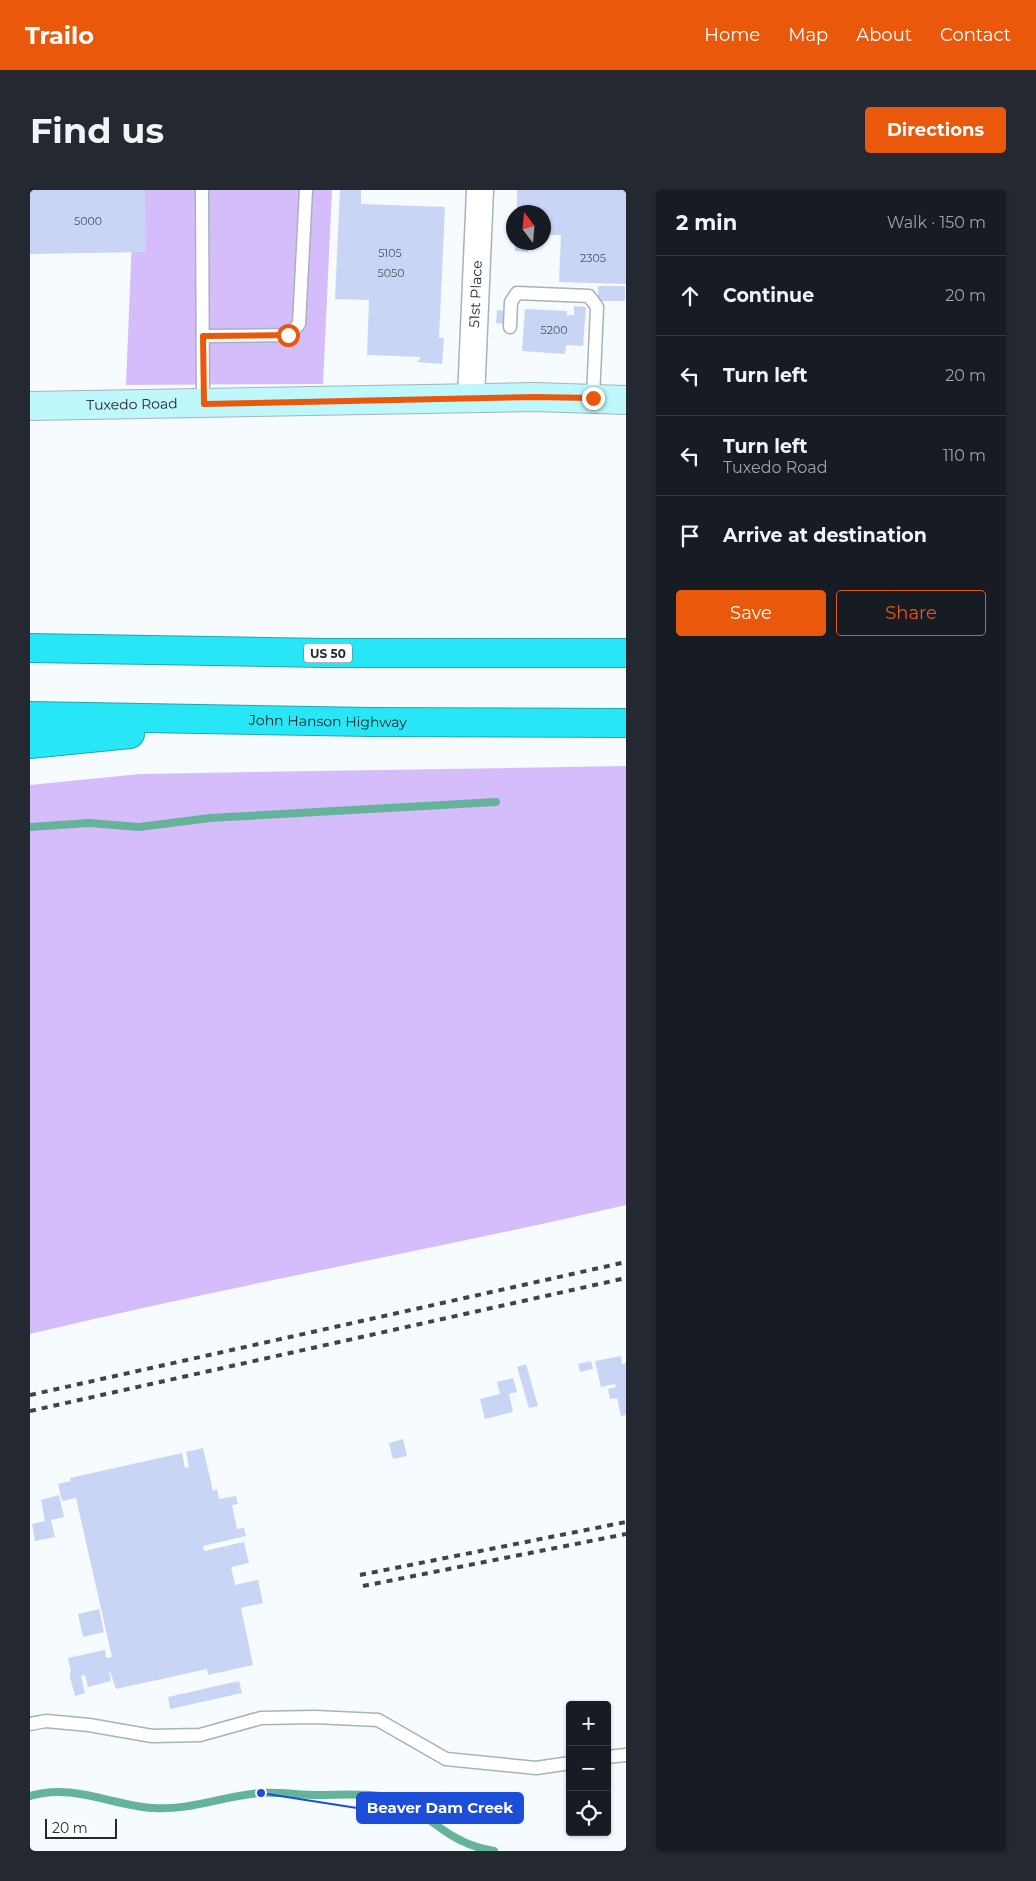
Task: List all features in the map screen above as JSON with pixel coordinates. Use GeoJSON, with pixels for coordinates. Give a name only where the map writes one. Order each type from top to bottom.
{"type":"FeatureCollection","features":[{"type":"Feature","properties":{"kind":"highway","name":"US 50"},"geometry":{"type":"LineString","coordinates":[[30,648],[334,653],[626,653]]}},
{"type":"Feature","properties":{"kind":"highway","name":"John Hanson Highway"},"geometry":{"type":"LineString","coordinates":[[30,716],[285,721],[626,723]]}},
{"type":"Feature","properties":{"kind":"highway"},"geometry":{"type":"LineString","coordinates":[[30,744],[79,738],[285,721]]}},
{"type":"Feature","properties":{"kind":"main road","name":"Tuxedo Road"},"geometry":{"type":"LineString","coordinates":[[30,406],[471,398],[593,398],[626,400]]}},
{"type":"Feature","properties":{"kind":"street","name":"51st Place"},"geometry":{"type":"LineString","coordinates":[[471,398],[480,190]]}},
{"type":"Feature","properties":{"kind":"lane"},"geometry":{"type":"LineString","coordinates":[[202,190],[204,404]]}},
{"type":"Feature","properties":{"kind":"lane"},"geometry":{"type":"LineString","coordinates":[[203,336],[288,335],[295,331],[299,324],[306,190]]}},
{"type":"Feature","properties":{"kind":"lane"},"geometry":{"type":"LineString","coordinates":[[510,327],[511,302],[518,293],[589,296],[597,307],[593,398]]}},
{"type":"Feature","properties":{"kind":"lane"},"geometry":{"type":"LineString","coordinates":[[30,1724],[46,1721],[89,1725],[152,1736],[200,1735],[260,1718],[315,1717],[378,1720],[446,1759],[536,1768],[566,1764]]}},
{"type":"Feature","properties":{"kind":"lane"},"geometry":{"type":"LineString","coordinates":[[611,1756],[626,1754]]}},
{"type":"Feature","properties":{"kind":"shaded area"},"geometry":{"type":"Polygon","coordinates":[[[134,190],[332,190],[323,384],[126,385],[134,190]]]}},
{"type":"Feature","properties":{"kind":"shaded area"},"geometry":{"type":"Polygon","coordinates":[[[626,766],[626,1205],[179,1300],[30,1334],[30,785],[140,774],[626,766]]]}},
{"type":"Feature","properties":{"kind":"building"},"geometry":{"type":"Polygon","coordinates":[[[30,190],[145,190],[146,252],[30,254],[30,190]]]}},
{"type":"Feature","properties":{"kind":"building"},"geometry":{"type":"Polygon","coordinates":[[[340,190],[361,190],[361,204],[445,207],[439,338],[444,338],[442,364],[417,362],[421,357],[367,355],[369,300],[335,299],[340,190]]]}},
{"type":"Feature","properties":{"kind":"building"},"geometry":{"type":"Polygon","coordinates":[[[517,190],[626,190],[626,284],[559,282],[561,235],[551,235],[551,205],[517,205],[517,190]]]}},
{"type":"Feature","properties":{"kind":"building"},"geometry":{"type":"Polygon","coordinates":[[[515,250],[528,250],[528,252],[515,250]]]}},
{"type":"Feature","properties":{"kind":"building"},"geometry":{"type":"Polygon","coordinates":[[[598,286],[625,286],[625,301],[598,301],[598,286]]]}},
{"type":"Feature","properties":{"kind":"building"},"geometry":{"type":"Polygon","coordinates":[[[574,306],[586,307],[583,346],[566,345],[565,354],[522,351],[525,309],[567,311],[567,315],[574,315],[574,306]]]}},
{"type":"Feature","properties":{"kind":"building"},"geometry":{"type":"Polygon","coordinates":[[[497,310],[507,311],[506,324],[496,323],[497,310]]]}},
{"type":"Feature","properties":{"kind":"building"},"geometry":{"type":"Polygon","coordinates":[[[621,1356],[622,1364],[626,1363],[626,1415],[621,1416],[617,1398],[610,1399],[608,1389],[616,1387],[615,1384],[601,1387],[595,1361],[621,1356]]]}},
{"type":"Feature","properties":{"kind":"building"},"geometry":{"type":"Polygon","coordinates":[[[591,1361],[593,1369],[580,1372],[578,1364],[591,1361]]]}},
{"type":"Feature","properties":{"kind":"building"},"geometry":{"type":"Polygon","coordinates":[[[526,1364],[538,1406],[529,1408],[517,1367],[526,1364]]]}},
{"type":"Feature","properties":{"kind":"building"},"geometry":{"type":"Polygon","coordinates":[[[513,1378],[517,1392],[509,1394],[513,1412],[485,1419],[480,1399],[500,1394],[497,1382],[513,1378]]]}},
{"type":"Feature","properties":{"kind":"building"},"geometry":{"type":"Polygon","coordinates":[[[403,1439],[407,1456],[393,1459],[389,1443],[403,1439]]]}},
{"type":"Feature","properties":{"kind":"building"},"geometry":{"type":"Polygon","coordinates":[[[203,1448],[213,1491],[217,1489],[219,1499],[236,1496],[238,1504],[232,1505],[237,1529],[244,1528],[246,1536],[203,1546],[204,1551],[244,1542],[249,1563],[231,1567],[235,1585],[258,1580],[263,1603],[241,1608],[253,1665],[208,1675],[207,1669],[116,1689],[110,1671],[111,1681],[88,1687],[85,1675],[81,1676],[85,1693],[75,1696],[68,1658],[105,1650],[106,1658],[112,1657],[76,1498],[62,1501],[58,1484],[71,1481],[70,1478],[182,1453],[185,1468],[189,1467],[186,1452],[203,1448]]]}},
{"type":"Feature","properties":{"kind":"building"},"geometry":{"type":"Polygon","coordinates":[[[59,1495],[64,1517],[51,1520],[55,1537],[35,1541],[32,1524],[45,1521],[41,1500],[59,1495]]]}},
{"type":"Feature","properties":{"kind":"building"},"geometry":{"type":"Polygon","coordinates":[[[99,1609],[104,1632],[83,1637],[78,1614],[99,1609]]]}},
{"type":"Feature","properties":{"kind":"building"},"geometry":{"type":"Polygon","coordinates":[[[239,1681],[242,1693],[170,1709],[168,1697],[239,1681]]]}},
{"type":"Feature","properties":{"kind":"waterway"},"geometry":{"type":"LineString","coordinates":[[30,827],[89,823],[139,827],[210,818],[496,802]]}},
{"type":"Feature","properties":{"kind":"waterway"},"geometry":{"type":"LineString","coordinates":[[30,1796],[61,1792],[76,1793],[153,1808],[180,1807],[261,1793],[387,1797],[407,1804],[452,1836],[478,1847],[494,1851]]}},
{"type":"Feature","properties":{"kind":"railway"},"geometry":{"type":"LineString","coordinates":[[30,1395],[626,1262]]}},
{"type":"Feature","properties":{"kind":"railway"},"geometry":{"type":"LineString","coordinates":[[30,1411],[626,1278]]}},
{"type":"Feature","properties":{"kind":"railway"},"geometry":{"type":"LineString","coordinates":[[360,1575],[626,1522]]}},
{"type":"Feature","properties":{"kind":"railway"},"geometry":{"type":"LineString","coordinates":[[363,1586],[626,1534]]}},
{"type":"Feature","properties":{"kind":"place","name":"Beaver Dam Creek"},"geometry":{"type":"Point","coordinates":[261,1793]}},
{"type":"Feature","properties":{"kind":"route"},"geometry":{"type":"LineString","coordinates":[[288,335],[203,336],[204,404],[535,397],[593,398]]}}]}
